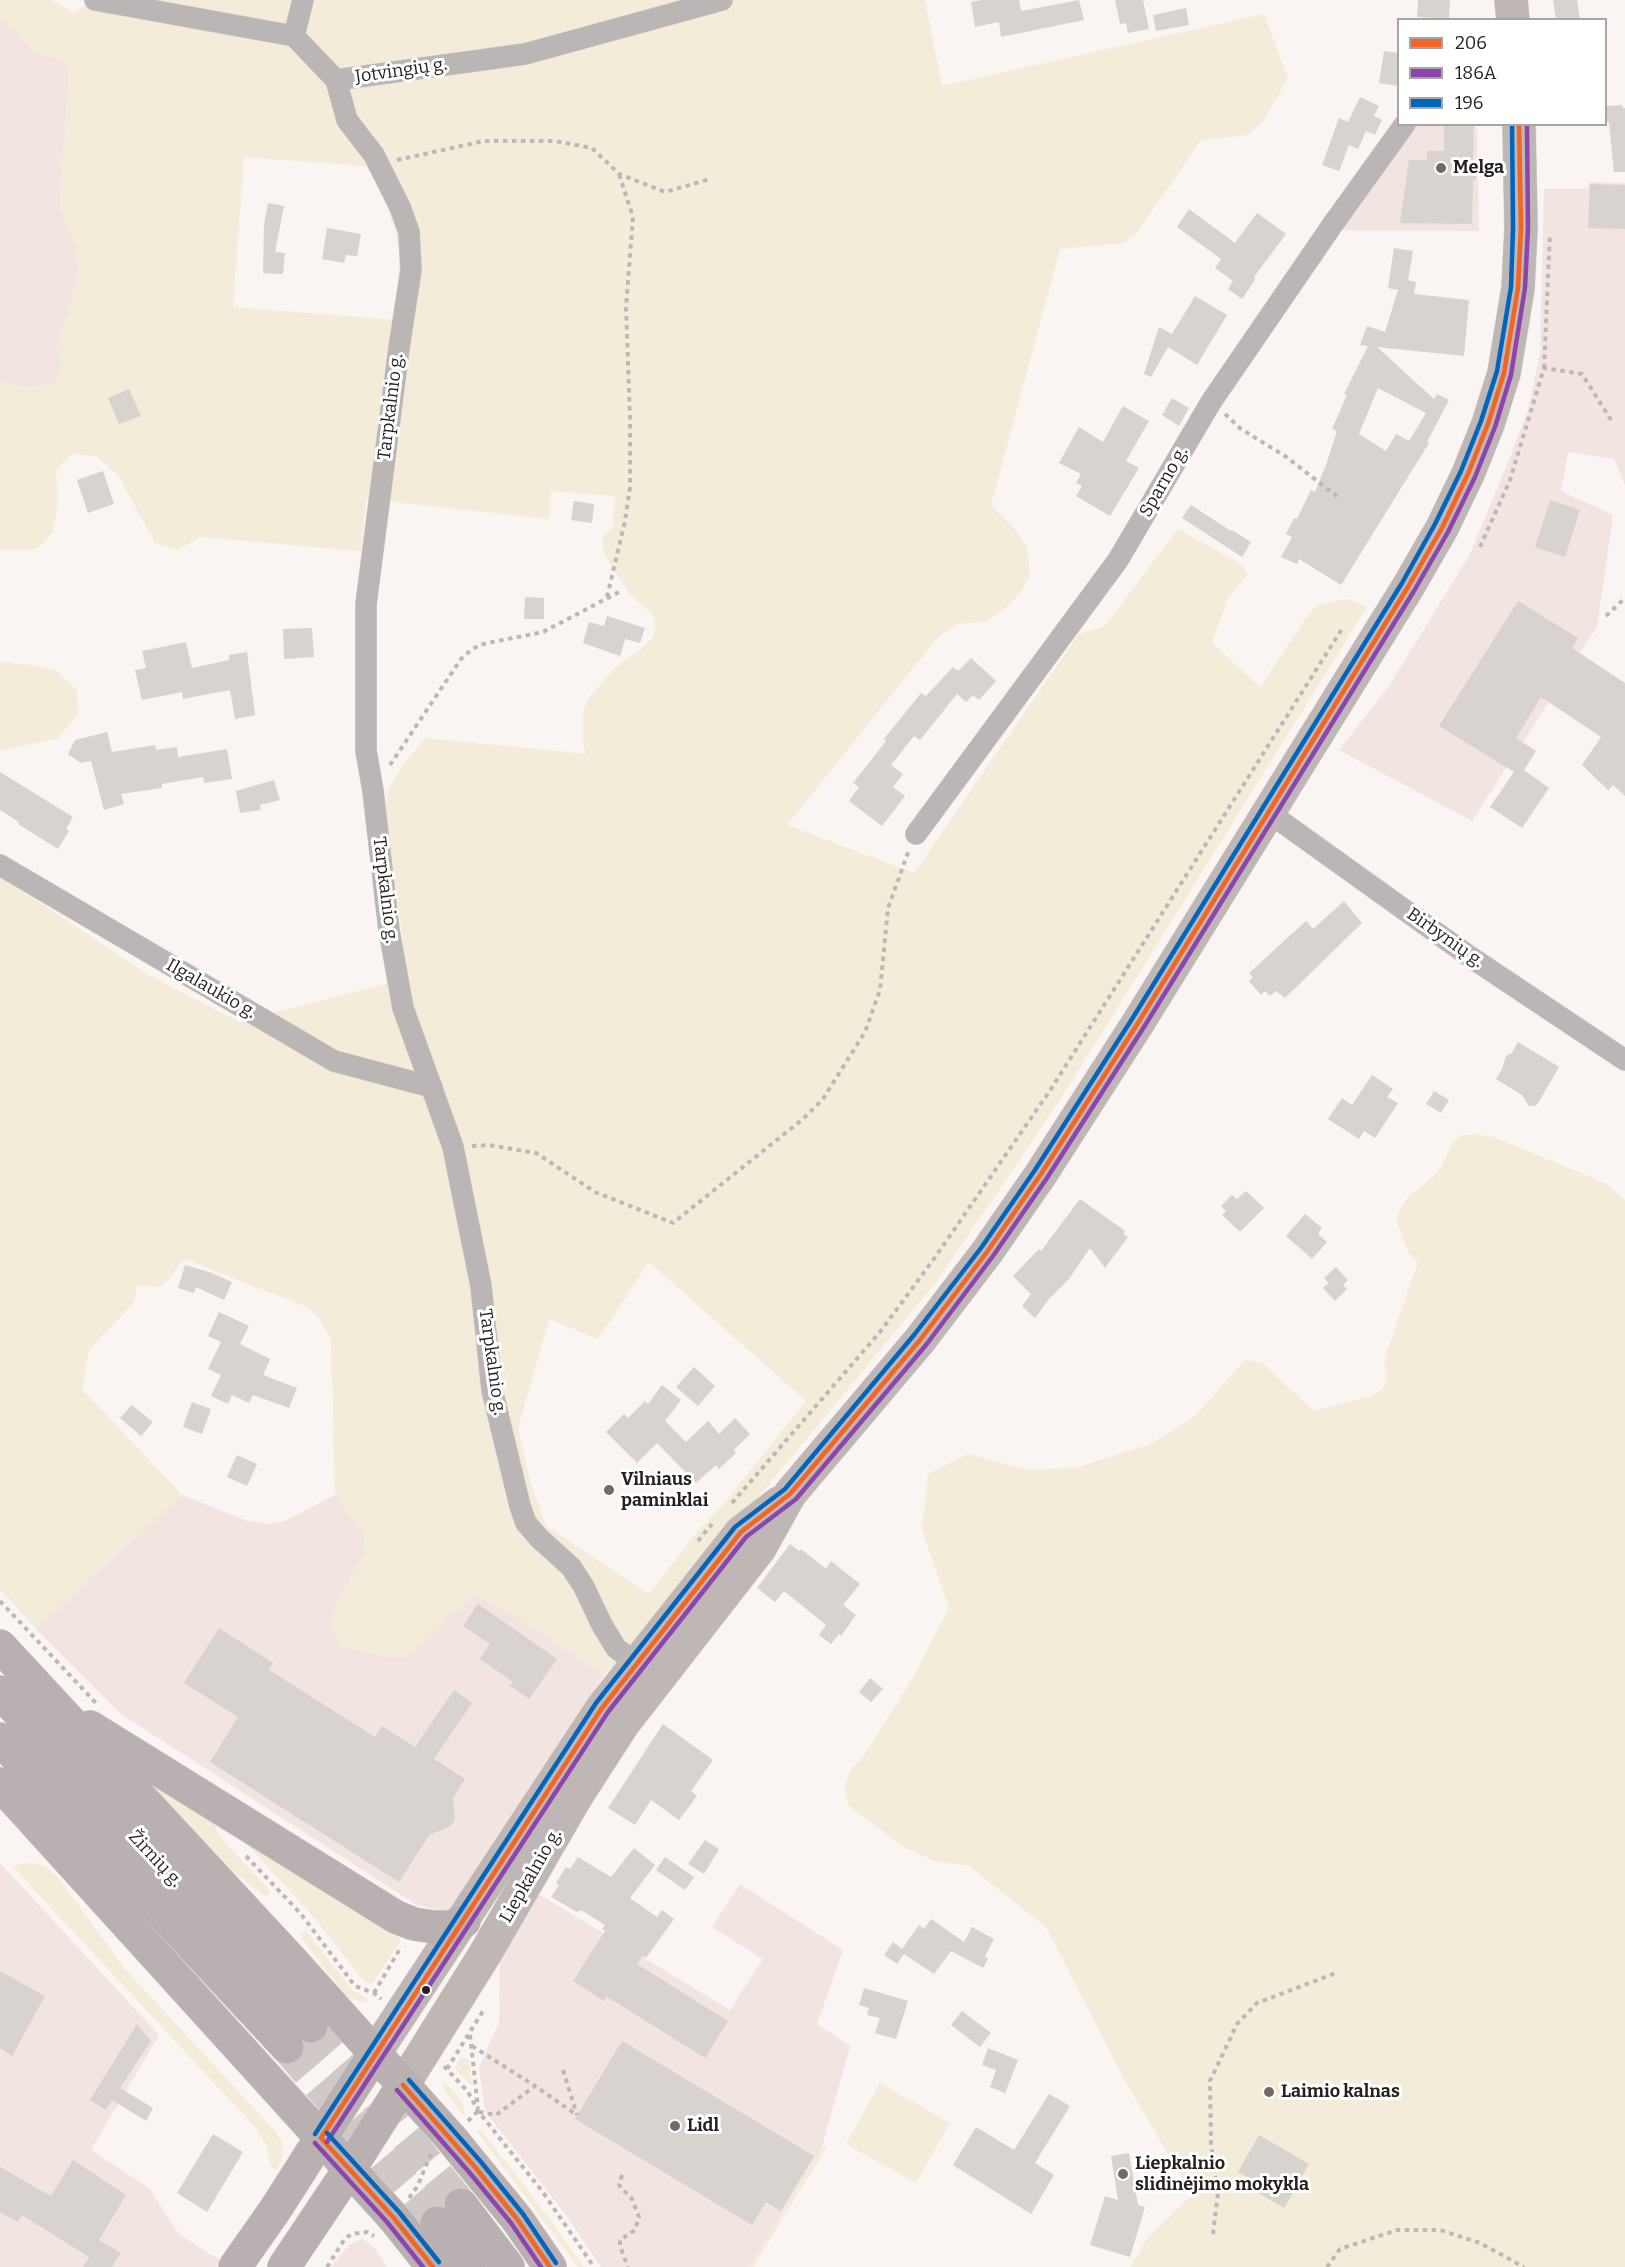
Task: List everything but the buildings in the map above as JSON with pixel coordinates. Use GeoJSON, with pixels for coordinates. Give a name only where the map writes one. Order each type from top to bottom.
{"type":"FeatureCollection","features":[{"type":"Feature","properties":{"kind":"highway"},"geometry":{"type":"LineString","coordinates":[[0,1646],[450,2137],[517,2219],[550,2267]]}},
{"type":"Feature","properties":{"kind":"highway","name":"Žirnių g."},"geometry":{"type":"LineString","coordinates":[[0,1692],[299,2036],[0,1739]]}},
{"type":"Feature","properties":{"kind":"highway"},"geometry":{"type":"LineString","coordinates":[[57,1707],[396,1917],[414,1924],[434,1927],[451,1927],[464,1921]]}},
{"type":"Feature","properties":{"kind":"highway"},"geometry":{"type":"LineString","coordinates":[[0,1785],[349,2170],[381,2231],[433,2267]]}},
{"type":"Feature","properties":{"kind":"highway","name":"Liepkalnio g."},"geometry":{"type":"LineString","coordinates":[[235,2267],[321,2139],[375,2053]]}},
{"type":"Feature","properties":{"kind":"highway","name":"Liepkalnio g."},"geometry":{"type":"LineString","coordinates":[[284,2267],[403,2085]]}},
{"type":"Feature","properties":{"kind":"highway"},"geometry":{"type":"LineString","coordinates":[[470,2267],[449,2214],[508,2267]]}},
{"type":"Feature","properties":{"kind":"main road"},"geometry":{"type":"LineString","coordinates":[[1511,0],[1513,18]]}},
{"type":"Feature","properties":{"kind":"main road","name":"Liepkalnio g."},"geometry":{"type":"LineString","coordinates":[[403,2085],[485,1954],[606,1750],[649,1689],[760,1548],[790,1494],[920,1340],[987,1252],[1041,1174],[1138,1023],[1408,587],[1442,528],[1488,424],[1505,367],[1518,288],[1521,228],[1519,126]]}},
{"type":"Feature","properties":{"kind":"main road","name":"Liepkalnio g."},"geometry":{"type":"LineString","coordinates":[[375,2053],[464,1921],[578,1744],[636,1663],[741,1532],[790,1494]]}},
{"type":"Feature","properties":{"kind":"street"},"geometry":{"type":"LineString","coordinates":[[95,0],[294,36],[303,0]]}},
{"type":"Feature","properties":{"kind":"street","name":"Jotvingių g."},"geometry":{"type":"LineString","coordinates":[[294,36],[336,80],[525,54],[722,0]]}},
{"type":"Feature","properties":{"kind":"street","name":"Tarpkalnio g."},"geometry":{"type":"LineString","coordinates":[[336,80],[347,120],[379,164],[400,207],[409,232],[411,270],[366,604],[366,752],[389,930],[403,1008],[453,1147],[481,1286],[492,1390],[526,1523],[571,1567],[616,1648],[636,1663]]}},
{"type":"Feature","properties":{"kind":"street","name":"Sparno g."},"geometry":{"type":"LineString","coordinates":[[916,834],[1118,560],[1211,402],[1332,224],[1404,126]]}},
{"type":"Feature","properties":{"kind":"street","name":"Birbynių g."},"geometry":{"type":"LineString","coordinates":[[1268,812],[1469,956],[1625,1060]]}},
{"type":"Feature","properties":{"kind":"street","name":"Ilgalaukio g."},"geometry":{"type":"LineString","coordinates":[[0,865],[334,1061],[432,1087]]}},
{"type":"Feature","properties":{"kind":"path"},"geometry":{"type":"LineString","coordinates":[[379,164],[484,141],[555,141],[592,148],[619,174],[665,192],[710,179]]}},
{"type":"Feature","properties":{"kind":"path"},"geometry":{"type":"LineString","coordinates":[[608,597],[630,487],[626,307],[633,217],[619,174]]}},
{"type":"Feature","properties":{"kind":"path"},"geometry":{"type":"LineString","coordinates":[[1480,547],[1510,480],[1544,368],[1550,233]]}},
{"type":"Feature","properties":{"kind":"path"},"geometry":{"type":"LineString","coordinates":[[1544,368],[1582,374],[1611,420]]}},
{"type":"Feature","properties":{"kind":"path"},"geometry":{"type":"LineString","coordinates":[[1211,402],[1241,429],[1285,456],[1338,497]]}},
{"type":"Feature","properties":{"kind":"path"},"geometry":{"type":"LineString","coordinates":[[372,791],[461,659],[472,650],[483,644],[543,632],[621,591]]}},
{"type":"Feature","properties":{"kind":"path"},"geometry":{"type":"LineString","coordinates":[[1606,616],[1625,598]]}},
{"type":"Feature","properties":{"kind":"path"},"geometry":{"type":"LineString","coordinates":[[729,1507],[880,1332],[936,1256],[1051,1089],[1342,628]]}},
{"type":"Feature","properties":{"kind":"path"},"geometry":{"type":"LineString","coordinates":[[453,1147],[489,1145],[536,1153],[595,1192],[673,1223],[803,1119],[823,1099],[865,1032],[880,990],[888,908],[916,834]]}},
{"type":"Feature","properties":{"kind":"path"},"geometry":{"type":"LineString","coordinates":[[708,1527],[715,1521]]}},
{"type":"Feature","properties":{"kind":"path"},"geometry":{"type":"LineString","coordinates":[[1213,2234],[1218,2193],[1211,2144],[1210,2081],[1237,2024],[1257,2003],[1336,1973]]}},
{"type":"Feature","properties":{"kind":"path"},"geometry":{"type":"LineString","coordinates":[[470,2033],[478,2111]]}},
{"type":"Feature","properties":{"kind":"path"},"geometry":{"type":"LineString","coordinates":[[472,2046],[578,2115],[563,2070]]}},
{"type":"Feature","properties":{"kind":"path"},"geometry":{"type":"LineString","coordinates":[[478,2111],[495,2115],[535,2086]]}},
{"type":"Feature","properties":{"kind":"path"},"geometry":{"type":"LineString","coordinates":[[327,2267],[344,2240],[351,2234],[381,2231],[417,2187],[431,2154],[478,2111]]}},
{"type":"Feature","properties":{"kind":"path"},"geometry":{"type":"LineString","coordinates":[[622,2175],[619,2185],[632,2199],[639,2217],[635,2230],[620,2240],[628,2267]]}},
{"type":"Feature","properties":{"kind":"path"},"geometry":{"type":"LineString","coordinates":[[1327,2267],[1340,2248],[1397,2230],[1440,2230],[1480,2242],[1524,2267]]}},
{"type":"Feature","properties":{"kind":"shaded area"},"geometry":{"type":"Polygon","coordinates":[[[0,0],[51,0],[75,13],[91,0],[925,0],[942,86],[1264,14],[1288,78],[1264,120],[1248,135],[1201,140],[1136,234],[1124,243],[1060,249],[991,505],[1014,528],[1027,548],[1030,575],[1021,592],[1004,610],[986,621],[957,624],[938,637],[787,825],[914,873],[1078,635],[1105,626],[1178,529],[1242,565],[1248,574],[1228,598],[1212,643],[1260,687],[1307,616],[1318,605],[1348,599],[1367,607],[1065,1092],[938,1280],[656,1621],[604,1676],[538,1630],[477,1595],[446,1619],[431,1637],[406,1657],[384,1657],[340,1646],[330,1627],[334,1607],[363,1556],[365,1535],[335,1495],[331,1339],[319,1318],[307,1307],[188,1260],[181,1262],[169,1279],[159,1287],[138,1285],[133,1303],[89,1350],[82,1389],[182,1495],[36,1629],[0,1589],[0,878],[145,973],[239,1022],[408,978],[385,808],[389,789],[402,767],[425,738],[586,754],[583,745],[583,711],[590,696],[616,667],[652,639],[656,627],[654,616],[629,593],[604,554],[602,539],[613,527],[615,496],[551,491],[549,519],[366,499],[361,551],[200,537],[177,550],[155,543],[118,475],[98,457],[72,453],[56,471],[58,500],[53,532],[37,549],[0,550],[0,382],[26,387],[53,384],[63,370],[57,347],[77,280],[79,258],[60,205],[69,70],[66,62],[56,57],[38,54],[0,19],[0,0]],[[244,157],[233,307],[394,320],[400,258],[396,233],[383,195],[366,166],[244,157]],[[649,1262],[598,1339],[549,1319],[518,1428],[530,1481],[546,1526],[649,1594],[697,1532],[722,1506],[806,1401],[649,1262]]]}},
{"type":"Feature","properties":{"kind":"shaded area"},"geometry":{"type":"Polygon","coordinates":[[[0,19],[38,54],[56,57],[66,62],[69,70],[60,205],[79,258],[77,280],[57,347],[63,369],[53,384],[25,387],[0,382],[0,19]]]}},
{"type":"Feature","properties":{"kind":"shaded area"},"geometry":{"type":"Polygon","coordinates":[[[1397,125],[1477,126],[1479,231],[1317,230],[1397,125]]]}},
{"type":"Feature","properties":{"kind":"shaded area"},"geometry":{"type":"Polygon","coordinates":[[[1589,182],[1625,183],[1625,485],[1614,459],[1568,452],[1561,491],[1613,515],[1597,627],[1472,821],[1339,750],[1389,686],[1469,556],[1528,410],[1540,354],[1544,189],[1588,189],[1589,182]]]}},
{"type":"Feature","properties":{"kind":"shaded area"},"geometry":{"type":"Polygon","coordinates":[[[0,662],[57,671],[77,690],[78,714],[58,738],[0,751],[0,662]]]}},
{"type":"Feature","properties":{"kind":"shaded area"},"geometry":{"type":"Polygon","coordinates":[[[1476,1134],[1493,1137],[1605,1183],[1625,1200],[1625,2267],[1130,2267],[1148,2237],[1192,2195],[1124,2079],[1046,1927],[969,1866],[935,1861],[905,1848],[848,1805],[845,1789],[849,1773],[867,1751],[914,1676],[949,1608],[922,1530],[928,1474],[968,1454],[1028,1470],[1076,1468],[1150,1444],[1194,1417],[1245,1360],[1262,1363],[1314,1411],[1371,1396],[1382,1390],[1387,1379],[1386,1350],[1418,1262],[1409,1254],[1397,1223],[1400,1209],[1410,1195],[1432,1178],[1442,1166],[1453,1142],[1461,1135],[1476,1134]]]}},
{"type":"Feature","properties":{"kind":"shaded area"},"geometry":{"type":"Polygon","coordinates":[[[182,1495],[247,1521],[269,1524],[285,1521],[335,1495],[365,1535],[363,1556],[334,1607],[431,1637],[446,1619],[477,1595],[538,1630],[604,1676],[447,1912],[417,1905],[121,1714],[36,1629],[182,1495]]]}},
{"type":"Feature","properties":{"kind":"shaded area"},"geometry":{"type":"Polygon","coordinates":[[[126,1760],[216,1821],[216,1830],[220,1837],[271,1892],[266,1897],[226,1866],[126,1760]]]}},
{"type":"Feature","properties":{"kind":"shaded area"},"geometry":{"type":"Polygon","coordinates":[[[236,1833],[399,1929],[400,1942],[372,1984],[363,1980],[307,1909],[236,1833]]]}},
{"type":"Feature","properties":{"kind":"shaded area"},"geometry":{"type":"Polygon","coordinates":[[[0,1863],[159,2035],[91,2150],[149,2188],[179,2234],[221,2261],[216,2267],[0,2267],[0,1863]]]}},
{"type":"Feature","properties":{"kind":"shaded area"},"geometry":{"type":"Polygon","coordinates":[[[34,1863],[46,1867],[57,1876],[125,1969],[276,2132],[282,2143],[283,2151],[276,2171],[270,2165],[267,2146],[257,2129],[13,1867],[34,1863]]]}},
{"type":"Feature","properties":{"kind":"shaded area"},"geometry":{"type":"Polygon","coordinates":[[[740,1884],[843,1950],[817,2024],[850,2046],[822,2147],[749,2267],[601,2267],[569,2219],[485,2111],[479,2067],[499,2023],[500,1957],[537,1893],[730,2010],[763,1959],[712,1927],[740,1884]]]}},
{"type":"Feature","properties":{"kind":"shaded area"},"geometry":{"type":"Polygon","coordinates":[[[306,1930],[352,1990],[366,1998],[368,2003],[351,1999],[342,1992],[300,1935],[306,1930]]]}},
{"type":"Feature","properties":{"kind":"shaded area"},"geometry":{"type":"Polygon","coordinates":[[[460,2058],[468,2058],[473,2087],[455,2068],[460,2058]]]}},
{"type":"Feature","properties":{"kind":"shaded area"},"geometry":{"type":"Polygon","coordinates":[[[442,2082],[445,2082],[462,2101],[465,2111],[463,2115],[446,2093],[442,2082]]]}},
{"type":"Feature","properties":{"kind":"shaded area"},"geometry":{"type":"Polygon","coordinates":[[[880,2083],[950,2123],[916,2183],[846,2144],[880,2083]]]}},
{"type":"Feature","properties":{"kind":"shaded area"},"geometry":{"type":"Polygon","coordinates":[[[480,2129],[532,2195],[584,2267],[578,2267],[477,2132],[480,2129]]]}},
{"type":"Feature","properties":{"kind":"shaded area"},"geometry":{"type":"Polygon","coordinates":[[[822,2147],[827,2147],[753,2267],[749,2267],[822,2147]]]}},
{"type":"Feature","properties":{"kind":"shaded area"},"geometry":{"type":"Polygon","coordinates":[[[363,2239],[374,2248],[387,2267],[331,2267],[349,2245],[363,2239]]]}},
{"type":"Feature","properties":{"kind":"tunnel"},"geometry":{"type":"LineString","coordinates":[[311,2026],[381,2106],[461,2205]]}},
{"type":"Feature","properties":{"kind":"tunnel"},"geometry":{"type":"LineString","coordinates":[[287,2047],[437,2223]]}},
{"type":"Feature","properties":{"kind":"transit line","name":"196"},"geometry":{"type":"LineString","coordinates":[[315,2134],[596,1703],[735,1527],[785,1489],[914,1335],[981,1248],[1035,1170],[1132,1019],[1402,583],[1461,471],[1481,421],[1497,371],[1511,287],[1512,126]]}},
{"type":"Feature","properties":{"kind":"transit line","name":"206"},"geometry":{"type":"LineString","coordinates":[[321,2138],[602,1708],[741,1532],[790,1494],[920,1340],[987,1252],[1041,1174],[1138,1023],[1408,587],[1442,528],[1468,474],[1488,424],[1504,373],[1518,288],[1521,228],[1519,126]]}},
{"type":"Feature","properties":{"kind":"transit line","name":"186A"},"geometry":{"type":"LineString","coordinates":[[327,2142],[608,1712],[746,1537],[796,1499],[926,1345],[993,1256],[1047,1178],[1144,1027],[1414,591],[1448,532],[1475,477],[1495,427],[1511,375],[1525,288],[1528,228],[1527,126]]}},
{"type":"Feature","properties":{"kind":"transit line","name":"196"},"geometry":{"type":"LineString","coordinates":[[409,2080],[523,2214],[556,2263]]}},
{"type":"Feature","properties":{"kind":"transit line","name":"206"},"geometry":{"type":"LineString","coordinates":[[403,2085],[475,2167],[517,2219],[550,2267]]}},
{"type":"Feature","properties":{"kind":"transit line","name":"186A"},"geometry":{"type":"LineString","coordinates":[[397,2090],[511,2223],[541,2267]]}},
{"type":"Feature","properties":{"kind":"transit line","name":"196"},"geometry":{"type":"LineString","coordinates":[[327,2133],[399,2212],[439,2262]]}},
{"type":"Feature","properties":{"kind":"transit line","name":"206"},"geometry":{"type":"LineString","coordinates":[[321,2138],[393,2217],[433,2267]]}},
{"type":"Feature","properties":{"kind":"transit line","name":"186A"},"geometry":{"type":"LineString","coordinates":[[315,2143],[387,2222],[423,2267]]}},
{"type":"Feature","properties":{"kind":"place","name":"Melga"},"geometry":{"type":"Point","coordinates":[1441,168]}},
{"type":"Feature","properties":{"kind":"place","name":"Vilniaus paminklai"},"geometry":{"type":"Point","coordinates":[609,1490]}},
{"type":"Feature","properties":{"kind":"place","name":"Laimio kalnas"},"geometry":{"type":"Point","coordinates":[1269,2092]}},
{"type":"Feature","properties":{"kind":"place","name":"Lidl"},"geometry":{"type":"Point","coordinates":[675,2126]}},
{"type":"Feature","properties":{"kind":"place","name":"Liepkalnio slidinėjimo mokykla"},"geometry":{"type":"Point","coordinates":[1123,2174]}}]}
